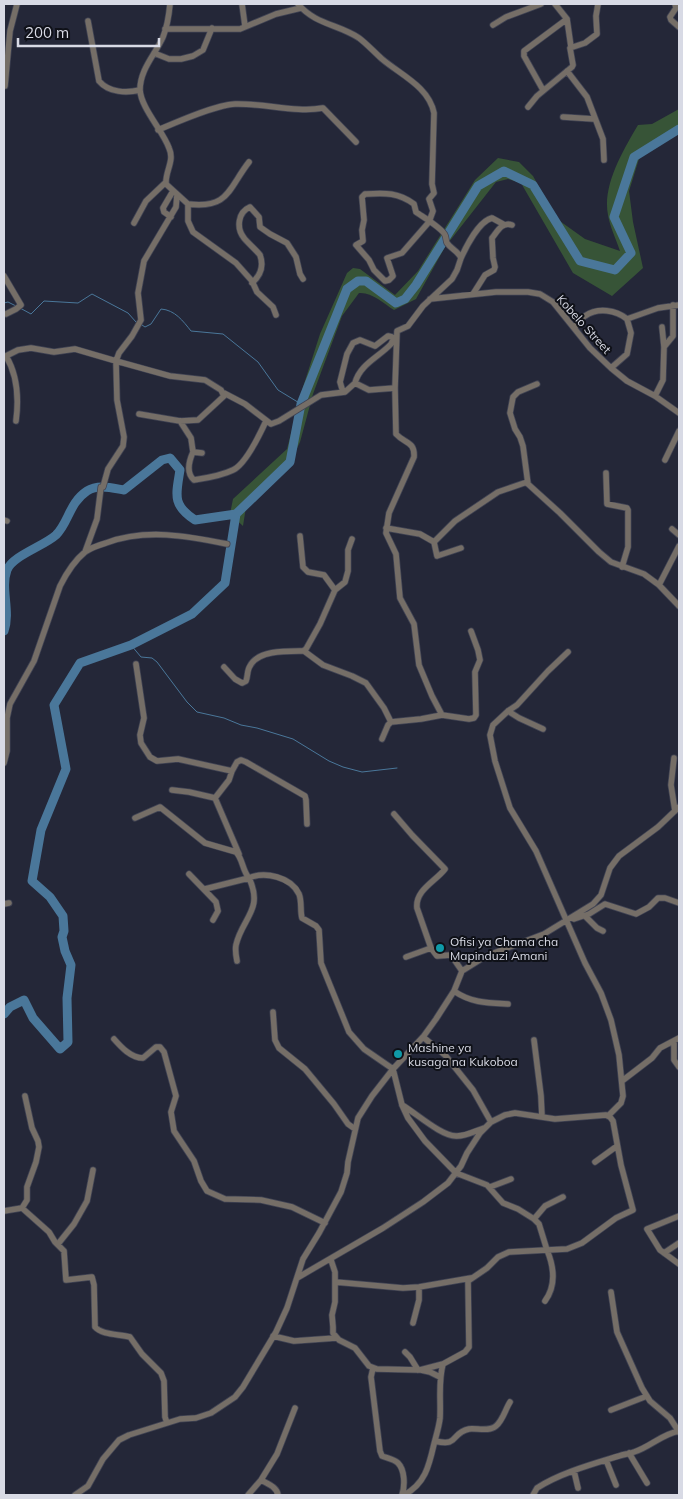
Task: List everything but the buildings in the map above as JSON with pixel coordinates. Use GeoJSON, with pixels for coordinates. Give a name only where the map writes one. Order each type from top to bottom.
{"type":"FeatureCollection","features":[{"type":"Feature","properties":{"kind":"street"},"geometry":{"type":"LineString","coordinates":[[5,86],[10,31],[17,4]]}},
{"type":"Feature","properties":{"kind":"street"},"geometry":{"type":"LineString","coordinates":[[170,4],[165,29],[144,69],[140,90],[158,130],[168,145],[172,158],[171,189],[163,208],[164,212],[171,217]]}},
{"type":"Feature","properties":{"kind":"street"},"geometry":{"type":"LineString","coordinates":[[242,4],[245,26]]}},
{"type":"Feature","properties":{"kind":"street"},"geometry":{"type":"LineString","coordinates":[[493,25],[506,17],[541,4]]}},
{"type":"Feature","properties":{"kind":"street"},"geometry":{"type":"LineString","coordinates":[[528,107],[543,90],[573,65],[567,19],[555,4]]}},
{"type":"Feature","properties":{"kind":"street"},"geometry":{"type":"LineString","coordinates":[[571,47],[585,42],[597,34],[596,16],[598,4]]}},
{"type":"Feature","properties":{"kind":"street"},"geometry":{"type":"LineString","coordinates":[[675,4],[676,8],[670,17],[679,27]]}},
{"type":"Feature","properties":{"kind":"street"},"geometry":{"type":"LineString","coordinates":[[165,29],[240,29],[300,6],[324,23],[358,38],[380,58],[423,91],[430,99],[434,113],[432,184],[434,193],[429,199],[433,211],[429,222],[402,253],[387,258],[392,276],[388,280],[385,281],[374,270],[356,246],[363,241],[362,197],[365,194],[395,194],[408,199],[414,204],[416,212],[429,222],[445,233],[447,243],[458,252],[461,258]]}},
{"type":"Feature","properties":{"kind":"street"},"geometry":{"type":"LineString","coordinates":[[543,90],[524,56],[524,51],[567,19]]}},
{"type":"Feature","properties":{"kind":"street"},"geometry":{"type":"LineString","coordinates":[[88,21],[99,81],[102,85],[111,90],[121,92],[140,90]]}},
{"type":"Feature","properties":{"kind":"street"},"geometry":{"type":"LineString","coordinates":[[154,53],[169,59],[193,56],[203,50],[212,28]]}},
{"type":"Feature","properties":{"kind":"street"},"geometry":{"type":"LineString","coordinates":[[567,71],[586,97],[603,139],[604,160]]}},
{"type":"Feature","properties":{"kind":"street"},"geometry":{"type":"LineString","coordinates":[[158,130],[213,109],[230,105],[254,105],[302,110],[323,108],[356,142]]}},
{"type":"Feature","properties":{"kind":"street"},"geometry":{"type":"LineString","coordinates":[[564,117],[594,119]]}},
{"type":"Feature","properties":{"kind":"street"},"geometry":{"type":"LineString","coordinates":[[171,189],[188,204],[210,204],[222,199],[234,188],[249,162]]}},
{"type":"Feature","properties":{"kind":"street"},"geometry":{"type":"LineString","coordinates":[[4,763],[7,751],[7,718],[10,704],[34,661],[60,586],[66,574],[85,552],[97,519],[101,487],[103,487],[108,469],[123,446],[124,437],[117,392],[116,361],[140,320],[138,293],[144,261],[177,205],[171,189]]}},
{"type":"Feature","properties":{"kind":"street"},"geometry":{"type":"LineString","coordinates":[[134,223],[146,201],[171,189]]}},
{"type":"Feature","properties":{"kind":"street"},"geometry":{"type":"LineString","coordinates":[[188,204],[188,224],[193,232],[236,263],[252,282],[257,292],[273,308],[276,315]]}},
{"type":"Feature","properties":{"kind":"street"},"geometry":{"type":"LineString","coordinates":[[252,282],[262,272],[260,255],[244,238],[239,226],[239,218],[245,209],[250,208],[259,217],[260,227],[287,242],[296,257],[303,279]]}},
{"type":"Feature","properties":{"kind":"street"},"geometry":{"type":"LineString","coordinates":[[442,715],[419,666],[414,624],[400,598],[396,554],[388,538],[386,528],[394,498],[414,457],[412,445],[396,434],[396,331],[408,326],[430,299],[452,279],[474,234],[485,220],[492,218],[503,224],[508,223],[512,225]]}},
{"type":"Feature","properties":{"kind":"street"},"geometry":{"type":"LineString","coordinates":[[473,294],[485,275],[496,267],[493,262],[491,240],[503,224]]}},
{"type":"Feature","properties":{"kind":"street"},"geometry":{"type":"LineString","coordinates":[[4,276],[21,305],[6,314]]}},
{"type":"Feature","properties":{"kind":"street","name":"Kobelo Street"},"geometry":{"type":"LineString","coordinates":[[430,299],[473,294],[523,292],[540,294],[553,302],[590,348],[626,381],[655,396],[679,413]]}},
{"type":"Feature","properties":{"kind":"street"},"geometry":{"type":"LineString","coordinates":[[628,319],[642,313],[676,305],[673,336],[664,347]]}},
{"type":"Feature","properties":{"kind":"street"},"geometry":{"type":"LineString","coordinates":[[574,328],[583,317],[596,312],[615,312],[628,319],[631,333],[627,354],[611,368]]}},
{"type":"Feature","properties":{"kind":"street"},"geometry":{"type":"LineString","coordinates":[[655,396],[663,380],[664,347],[662,327]]}},
{"type":"Feature","properties":{"kind":"street"},"geometry":{"type":"LineString","coordinates":[[16,421],[18,395],[13,369],[5,357],[18,350],[30,348],[54,352],[75,349],[170,376],[205,380],[245,404],[271,424],[321,395],[343,392],[355,383],[362,369],[391,344],[392,337],[388,336],[375,346],[360,340],[353,343],[340,382],[343,392]]}},
{"type":"Feature","properties":{"kind":"street"},"geometry":{"type":"LineString","coordinates":[[355,383],[369,390],[395,388]]}},
{"type":"Feature","properties":{"kind":"street"},"geometry":{"type":"LineString","coordinates":[[537,384],[518,392],[513,397],[510,413],[515,429],[520,436],[526,458],[527,482],[599,552],[622,567],[644,574],[659,585],[679,606]]}},
{"type":"Feature","properties":{"kind":"street"},"geometry":{"type":"LineString","coordinates":[[139,414],[180,421],[198,420],[222,400],[224,393]]}},
{"type":"Feature","properties":{"kind":"street"},"geometry":{"type":"LineString","coordinates":[[180,421],[191,438],[193,452],[189,471],[191,478],[194,480],[214,476],[238,467],[252,448],[266,421]]}},
{"type":"Feature","properties":{"kind":"street"},"geometry":{"type":"LineString","coordinates":[[665,460],[679,431]]}},
{"type":"Feature","properties":{"kind":"street"},"geometry":{"type":"LineString","coordinates":[[193,452],[202,453]]}},
{"type":"Feature","properties":{"kind":"street"},"geometry":{"type":"LineString","coordinates":[[606,473],[607,504],[627,508],[628,510],[628,547],[622,567]]}},
{"type":"Feature","properties":{"kind":"street"},"geometry":{"type":"LineString","coordinates":[[434,542],[455,521],[498,492],[527,482]]}},
{"type":"Feature","properties":{"kind":"street"},"geometry":{"type":"LineString","coordinates":[[386,528],[420,534],[434,542],[437,556],[461,548]]}},
{"type":"Feature","properties":{"kind":"street"},"geometry":{"type":"LineString","coordinates":[[672,529],[679,535]]}},
{"type":"Feature","properties":{"kind":"street"},"geometry":{"type":"LineString","coordinates":[[85,552],[123,537],[146,534],[227,544]]}},
{"type":"Feature","properties":{"kind":"street"},"geometry":{"type":"LineString","coordinates":[[300,536],[303,567],[308,572],[324,575],[334,590]]}},
{"type":"Feature","properties":{"kind":"street"},"geometry":{"type":"LineString","coordinates":[[304,651],[320,624],[334,590],[345,582],[347,576],[347,554],[352,539]]}},
{"type":"Feature","properties":{"kind":"street"},"geometry":{"type":"LineString","coordinates":[[659,585],[679,546]]}},
{"type":"Feature","properties":{"kind":"street"},"geometry":{"type":"LineString","coordinates":[[382,739],[391,722],[411,721],[442,715],[474,718],[476,715],[475,672],[480,660],[471,631]]}},
{"type":"Feature","properties":{"kind":"street"},"geometry":{"type":"LineString","coordinates":[[224,667],[235,679],[242,683],[246,681],[248,668],[254,660],[267,654],[304,651],[323,665],[366,683],[384,708],[391,722]]}},
{"type":"Feature","properties":{"kind":"street"},"geometry":{"type":"LineString","coordinates":[[297,1278],[308,1270],[330,1260],[423,1202],[448,1183],[467,1152],[484,1128],[491,1122],[505,1115],[515,1113],[555,1119],[608,1116],[623,1100],[618,1050],[603,997],[585,964],[536,851],[510,808],[495,762],[490,735],[493,725],[517,705],[568,652]]}},
{"type":"Feature","properties":{"kind":"street"},"geometry":{"type":"LineString","coordinates":[[136,664],[144,718],[140,735],[141,743],[150,757],[157,761],[178,759],[232,771]]}},
{"type":"Feature","properties":{"kind":"street"},"geometry":{"type":"LineString","coordinates":[[508,711],[543,729]]}},
{"type":"Feature","properties":{"kind":"street"},"geometry":{"type":"LineString","coordinates":[[75,1495],[88,1486],[103,1459],[119,1440],[129,1434],[180,1419],[196,1418],[211,1413],[228,1402],[243,1387],[273,1336],[286,1308],[303,1259],[340,1195],[355,1129],[363,1109],[393,1069],[423,1037],[454,991],[462,971],[486,956],[544,934],[593,904],[601,895],[610,868],[619,856],[658,827],[677,809],[671,785],[674,758]]}},
{"type":"Feature","properties":{"kind":"street"},"geometry":{"type":"LineString","coordinates":[[215,798],[229,780],[232,771],[240,760],[305,796],[307,824]]}},
{"type":"Feature","properties":{"kind":"street"},"geometry":{"type":"LineString","coordinates":[[172,790],[215,798]]}},
{"type":"Feature","properties":{"kind":"street"},"geometry":{"type":"LineString","coordinates":[[215,798],[240,856],[244,873],[254,888],[252,911],[236,944],[237,961]]}},
{"type":"Feature","properties":{"kind":"street"},"geometry":{"type":"LineString","coordinates":[[135,818],[160,808],[205,843],[236,852],[240,856]]}},
{"type":"Feature","properties":{"kind":"street"},"geometry":{"type":"LineString","coordinates":[[394,814],[420,844],[445,868],[426,887],[417,901],[417,908],[431,948],[436,956],[452,955],[462,971]]}},
{"type":"Feature","properties":{"kind":"street"},"geometry":{"type":"LineString","coordinates":[[188,874],[218,904],[217,913],[213,920]]}},
{"type":"Feature","properties":{"kind":"street"},"geometry":{"type":"LineString","coordinates":[[205,889],[257,875],[271,876],[292,885],[296,889],[300,897],[302,918],[316,926],[319,930],[321,963],[349,1032],[364,1049],[393,1069],[402,1105],[408,1118],[425,1141],[456,1172],[490,1187],[499,1200],[518,1209],[534,1219],[538,1224],[551,1261],[553,1280],[550,1293],[545,1301]]}},
{"type":"Feature","properties":{"kind":"street"},"geometry":{"type":"LineString","coordinates":[[567,920],[585,916],[605,904],[636,914],[648,908],[658,898],[665,898],[679,903]]}},
{"type":"Feature","properties":{"kind":"street"},"geometry":{"type":"LineString","coordinates":[[585,916],[597,928],[603,931]]}},
{"type":"Feature","properties":{"kind":"street"},"geometry":{"type":"LineString","coordinates":[[406,957],[431,948]]}},
{"type":"Feature","properties":{"kind":"street"},"geometry":{"type":"LineString","coordinates":[[454,991],[471,1001],[508,1004]]}},
{"type":"Feature","properties":{"kind":"street"},"geometry":{"type":"LineString","coordinates":[[273,1012],[275,1040],[278,1048],[305,1069],[348,1124],[355,1129]]}},
{"type":"Feature","properties":{"kind":"street"},"geometry":{"type":"LineString","coordinates":[[423,1037],[445,1055],[474,1092],[491,1122]]}},
{"type":"Feature","properties":{"kind":"street"},"geometry":{"type":"LineString","coordinates":[[114,1039],[137,1058],[143,1058],[156,1047],[160,1047],[164,1052],[176,1096],[171,1112],[174,1131],[194,1161],[207,1191],[225,1199],[261,1200],[292,1207],[325,1222]]}},
{"type":"Feature","properties":{"kind":"street"},"geometry":{"type":"LineString","coordinates":[[534,1040],[541,1091],[542,1117]]}},
{"type":"Feature","properties":{"kind":"street"},"geometry":{"type":"LineString","coordinates":[[622,1081],[652,1058],[660,1048],[677,1040]]}},
{"type":"Feature","properties":{"kind":"street"},"geometry":{"type":"LineString","coordinates":[[677,1040],[674,1060],[679,1067]]}},
{"type":"Feature","properties":{"kind":"street"},"geometry":{"type":"LineString","coordinates":[[4,1211],[22,1208],[27,1200],[27,1187],[38,1158],[38,1141],[32,1128],[25,1096]]}},
{"type":"Feature","properties":{"kind":"street"},"geometry":{"type":"LineString","coordinates":[[402,1105],[438,1130],[454,1136],[464,1135],[484,1128]]}},
{"type":"Feature","properties":{"kind":"street"},"geometry":{"type":"LineString","coordinates":[[335,1282],[403,1288],[466,1280],[482,1272],[501,1255],[509,1252],[567,1249],[582,1243],[616,1218],[632,1210],[613,1121],[608,1116]]}},
{"type":"Feature","properties":{"kind":"street"},"geometry":{"type":"LineString","coordinates":[[595,1162],[617,1146]]}},
{"type":"Feature","properties":{"kind":"street"},"geometry":{"type":"LineString","coordinates":[[58,1244],[74,1224],[86,1200],[93,1170]]}},
{"type":"Feature","properties":{"kind":"street"},"geometry":{"type":"LineString","coordinates":[[490,1187],[511,1180]]}},
{"type":"Feature","properties":{"kind":"street"},"geometry":{"type":"LineString","coordinates":[[534,1219],[545,1206],[563,1197]]}},
{"type":"Feature","properties":{"kind":"street"},"geometry":{"type":"LineString","coordinates":[[22,1208],[49,1232],[64,1251],[66,1280],[92,1277],[94,1285],[94,1325],[96,1329],[130,1337],[150,1363],[161,1373],[164,1381],[166,1419],[168,1423]]}},
{"type":"Feature","properties":{"kind":"street"},"geometry":{"type":"LineString","coordinates":[[679,1216],[647,1229],[655,1243],[664,1253],[679,1264]]}},
{"type":"Feature","properties":{"kind":"street"},"geometry":{"type":"LineString","coordinates":[[664,1253],[679,1243]]}},
{"type":"Feature","properties":{"kind":"street"},"geometry":{"type":"LineString","coordinates":[[330,1260],[334,1270],[335,1282],[335,1302],[332,1315],[336,1338]]}},
{"type":"Feature","properties":{"kind":"street"},"geometry":{"type":"LineString","coordinates":[[419,1370],[443,1364],[466,1352],[469,1347],[468,1285],[471,1278]]}},
{"type":"Feature","properties":{"kind":"street"},"geometry":{"type":"LineString","coordinates":[[413,1323],[419,1300],[419,1287]]}},
{"type":"Feature","properties":{"kind":"street"},"geometry":{"type":"LineString","coordinates":[[533,1495],[538,1487],[574,1471],[634,1452],[666,1435],[679,1432],[673,1421],[652,1403],[647,1396],[616,1328],[611,1292]]}},
{"type":"Feature","properties":{"kind":"street"},"geometry":{"type":"LineString","coordinates":[[273,1336],[294,1341],[336,1338],[355,1348],[366,1363],[373,1368],[419,1370],[430,1372],[440,1377]]}},
{"type":"Feature","properties":{"kind":"street"},"geometry":{"type":"LineString","coordinates":[[405,1352],[419,1370]]}},
{"type":"Feature","properties":{"kind":"street"},"geometry":{"type":"LineString","coordinates":[[373,1368],[371,1377],[380,1451],[382,1456],[395,1461],[401,1468],[404,1482],[403,1495],[414,1490],[424,1478],[429,1466],[439,1425],[440,1377],[443,1364]]}},
{"type":"Feature","properties":{"kind":"street"},"geometry":{"type":"LineString","coordinates":[[611,1410],[647,1396]]}},
{"type":"Feature","properties":{"kind":"street"},"geometry":{"type":"LineString","coordinates":[[435,1441],[449,1443],[460,1432],[468,1429],[490,1429],[496,1426],[510,1402]]}},
{"type":"Feature","properties":{"kind":"street"},"geometry":{"type":"LineString","coordinates":[[248,1495],[261,1480],[277,1454],[295,1408]]}},
{"type":"Feature","properties":{"kind":"street"},"geometry":{"type":"LineString","coordinates":[[629,1453],[647,1483]]}},
{"type":"Feature","properties":{"kind":"street"},"geometry":{"type":"LineString","coordinates":[[606,1460],[616,1485]]}},
{"type":"Feature","properties":{"kind":"street"},"geometry":{"type":"LineString","coordinates":[[574,1471],[578,1488]]}},
{"type":"Feature","properties":{"kind":"street"},"geometry":{"type":"LineString","coordinates":[[261,1480],[274,1487],[278,1495]]}},
{"type":"Feature","properties":{"kind":"green space"},"geometry":{"type":"Polygon","coordinates":[[[679,109],[679,130],[642,149],[629,191],[633,222],[643,268],[612,296],[573,273],[521,183],[508,179],[496,182],[445,247],[416,299],[394,310],[373,296],[359,293],[342,316],[313,394],[300,442],[287,469],[246,507],[243,526],[230,514],[233,499],[287,449],[303,387],[320,334],[347,273],[353,268],[360,269],[395,295],[418,271],[475,180],[498,158],[519,162],[533,176],[557,219],[585,239],[620,251],[608,215],[608,192],[611,180],[638,125],[652,124],[679,109]]]}},
{"type":"Feature","properties":{"kind":"waterway"},"geometry":{"type":"LineString","coordinates":[[4,1014],[10,1007],[24,1000],[33,1018],[60,1049],[68,1042],[67,998],[71,965],[62,937],[64,931],[63,916],[50,897],[32,881],[41,830],[66,769],[54,705],[80,663],[131,645],[192,614],[225,583],[236,514],[290,462],[301,404],[347,289],[358,281],[366,281],[396,303],[405,299],[416,285],[478,186],[504,171],[533,185],[580,261],[615,270],[631,253],[614,217],[634,157],[679,129]]}},
{"type":"Feature","properties":{"kind":"waterway"},"geometry":{"type":"LineString","coordinates":[[20,308],[31,314],[44,301],[78,303],[92,294],[128,313],[136,322]]}},
{"type":"Feature","properties":{"kind":"waterway"},"geometry":{"type":"LineString","coordinates":[[4,303],[8,302],[16,306]]}},
{"type":"Feature","properties":{"kind":"waterway"},"geometry":{"type":"LineString","coordinates":[[142,325],[145,327],[151,324],[161,309],[175,314],[191,331],[223,334],[258,362],[278,390],[301,404]]}},
{"type":"Feature","properties":{"kind":"waterway"},"geometry":{"type":"LineString","coordinates":[[4,631],[6,623],[5,577],[7,570],[15,560],[56,535],[76,501],[87,491],[100,487],[124,490],[162,460],[170,458],[180,470],[177,499],[182,509],[188,515],[195,520],[236,514]]}},
{"type":"Feature","properties":{"kind":"waterway"},"geometry":{"type":"LineString","coordinates":[[131,645],[141,657],[152,658],[157,662],[187,702],[197,712],[224,718],[241,725],[293,739],[329,761],[343,767],[362,772],[397,768]]}},
{"type":"Feature","properties":{"kind":"place","name":"Ofisi ya Chama cha Mapinduzi Amani"},"geometry":{"type":"Point","coordinates":[440,948]}},
{"type":"Feature","properties":{"kind":"place","name":"Mashine ya kusaga na Kukoboa"},"geometry":{"type":"Point","coordinates":[398,1054]}}]}
